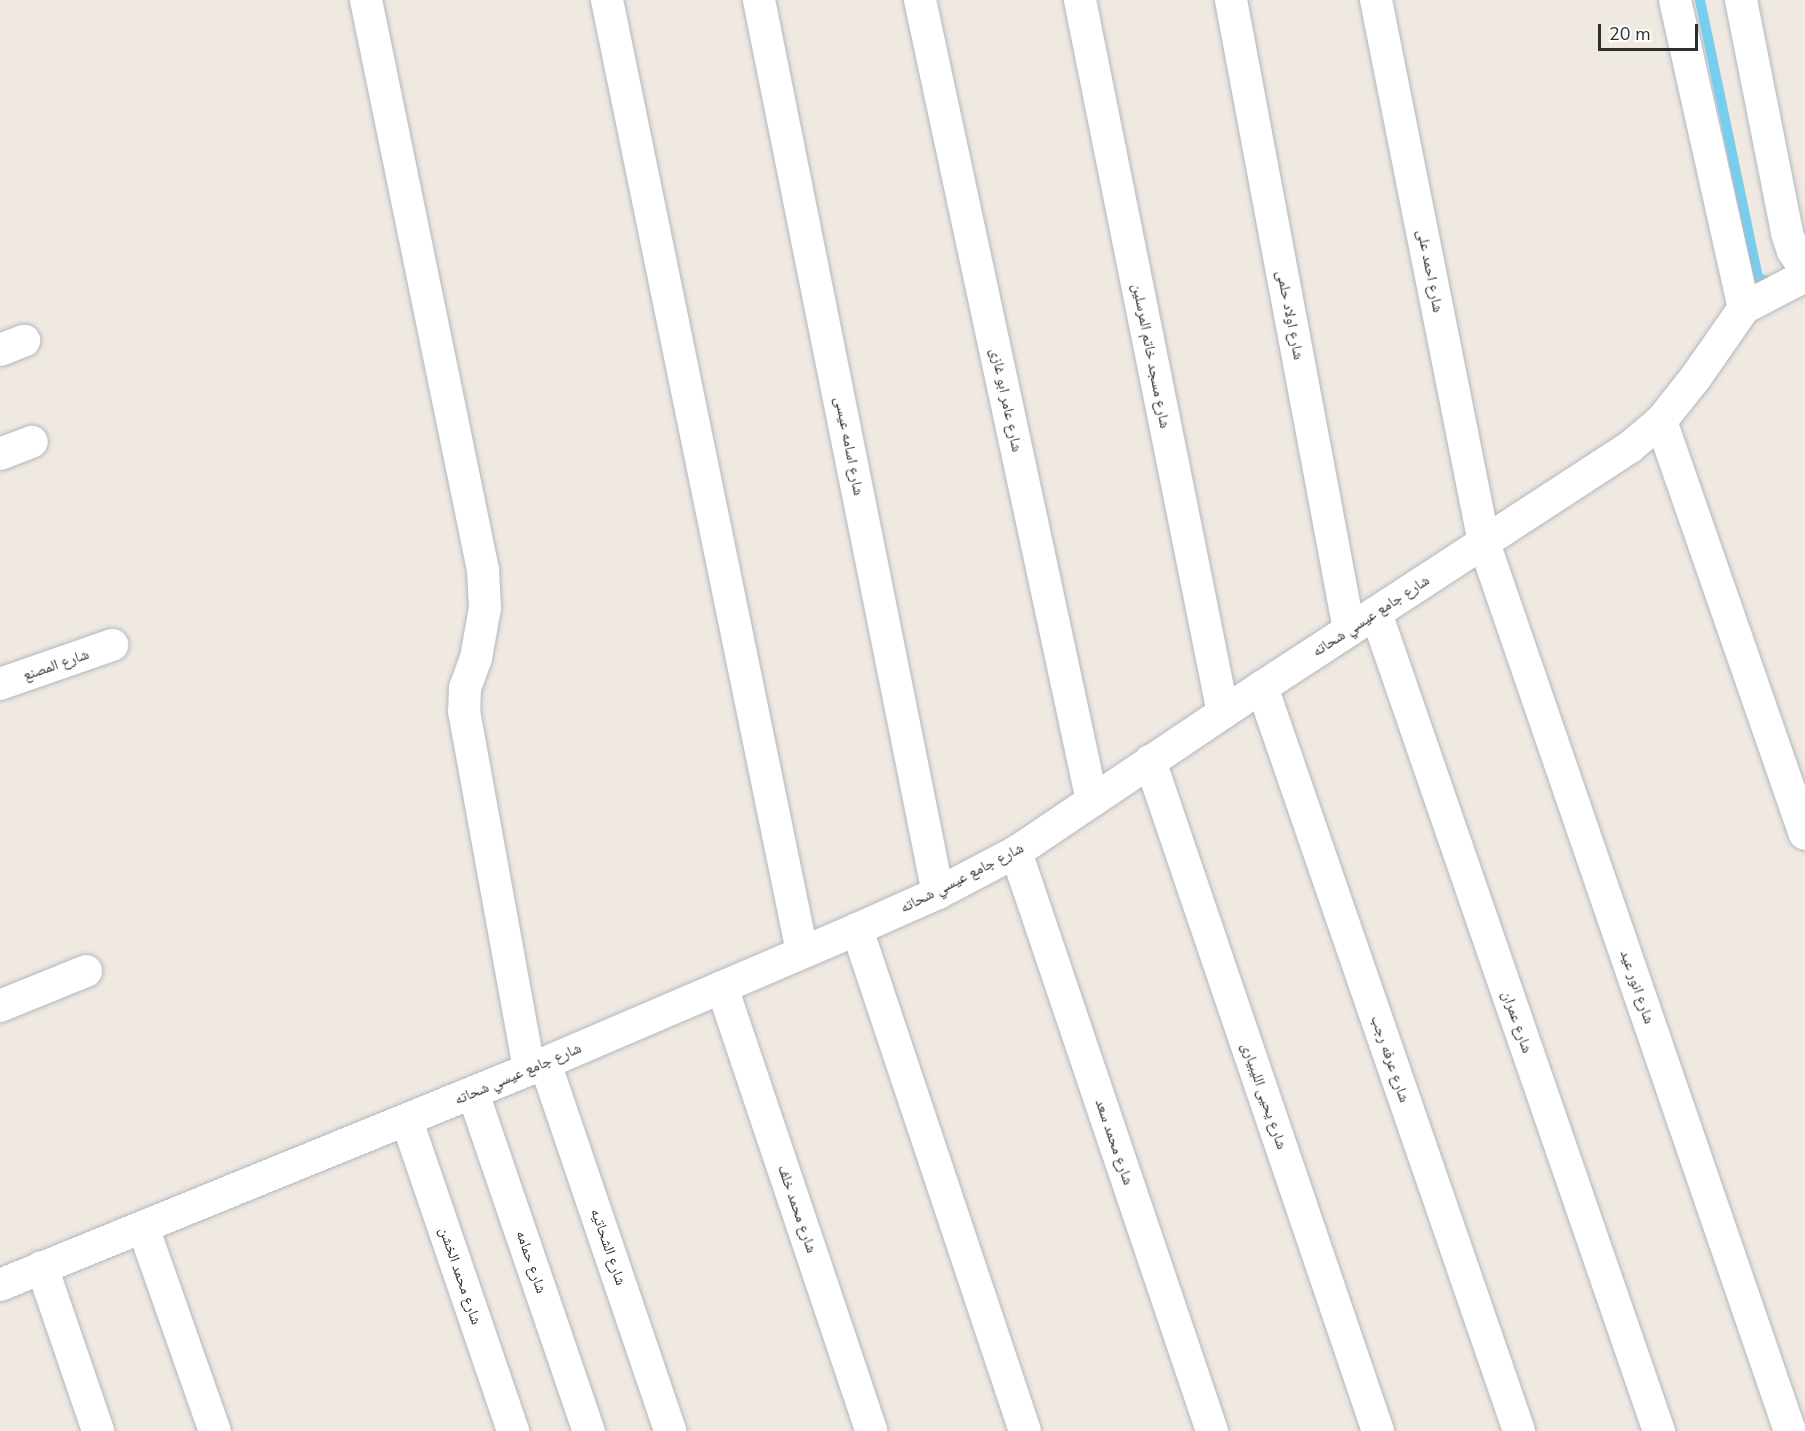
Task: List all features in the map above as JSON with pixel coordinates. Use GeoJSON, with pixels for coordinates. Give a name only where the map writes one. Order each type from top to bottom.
{"type":"FeatureCollection","features":[{"type":"Feature","properties":{"kind":"street","name":"شارع الشحاتيه"},"geometry":{"type":"LineString","coordinates":[[366,0],[483,570],[485,608],[476,658],[465,688],[464,711],[537,1066],[670,1431]]}},
{"type":"Feature","properties":{"kind":"street"},"geometry":{"type":"LineString","coordinates":[[607,0],[802,952]]}},
{"type":"Feature","properties":{"kind":"street","name":"شارع اسامه عيسى"},"geometry":{"type":"LineString","coordinates":[[759,0],[938,893]]}},
{"type":"Feature","properties":{"kind":"street","name":"شارع عامر ابو غازى"},"geometry":{"type":"LineString","coordinates":[[920,0],[1092,801]]}},
{"type":"Feature","properties":{"kind":"street","name":"شارع مسجد خاتم المرسلين"},"geometry":{"type":"LineString","coordinates":[[1080,0],[1223,713]]}},
{"type":"Feature","properties":{"kind":"street","name":"شارع اولاد حلمى"},"geometry":{"type":"LineString","coordinates":[[1231,0],[1349,630]]}},
{"type":"Feature","properties":{"kind":"street","name":"شارع احمد على"},"geometry":{"type":"LineString","coordinates":[[1376,0],[1484,543]]}},
{"type":"Feature","properties":{"kind":"street"},"geometry":{"type":"LineString","coordinates":[[1675,0],[1744,308]]}},
{"type":"Feature","properties":{"kind":"street"},"geometry":{"type":"LineString","coordinates":[[1741,0],[1787,233],[1792,251],[1805,268]]}},
{"type":"Feature","properties":{"kind":"street","name":"شارع جامع عيسي شحاته"},"geometry":{"type":"LineString","coordinates":[[0,1285],[407,1121],[537,1066],[938,893],[1016,852],[1262,687],[1630,447],[1661,421],[1696,377],[1744,308],[1805,276]]}},
{"type":"Feature","properties":{"kind":"street"},"geometry":{"type":"LineString","coordinates":[[1661,421],[1805,834]]}},
{"type":"Feature","properties":{"kind":"street"},"geometry":{"type":"LineString","coordinates":[[0,454],[32,442]]}},
{"type":"Feature","properties":{"kind":"street","name":"شارع انور عيد"},"geometry":{"type":"LineString","coordinates":[[1484,543],[1790,1431]]}},
{"type":"Feature","properties":{"kind":"street","name":"شارع عمران"},"geometry":{"type":"LineString","coordinates":[[1376,613],[1659,1431]]}},
{"type":"Feature","properties":{"kind":"street","name":"شارع المصنع"},"geometry":{"type":"LineString","coordinates":[[0,684],[112,645]]}},
{"type":"Feature","properties":{"kind":"street","name":"شارع عرفه رجب"},"geometry":{"type":"LineString","coordinates":[[1262,687],[1519,1431]]}},
{"type":"Feature","properties":{"kind":"street","name":"شارع يحيى الليبيارى"},"geometry":{"type":"LineString","coordinates":[[1150,762],[1378,1431]]}},
{"type":"Feature","properties":{"kind":"street","name":"شارع محمد سعد"},"geometry":{"type":"LineString","coordinates":[[1016,852],[1212,1431]]}},
{"type":"Feature","properties":{"kind":"street"},"geometry":{"type":"LineString","coordinates":[[857,929],[1025,1431]]}},
{"type":"Feature","properties":{"kind":"street"},"geometry":{"type":"LineString","coordinates":[[0,1006],[86,971]]}},
{"type":"Feature","properties":{"kind":"street","name":"شارع محمد خلف"},"geometry":{"type":"LineString","coordinates":[[722,987],[871,1431]]}},
{"type":"Feature","properties":{"kind":"street","name":"شارع حمامه"},"geometry":{"type":"LineString","coordinates":[[473,1093],[589,1431]]}},
{"type":"Feature","properties":{"kind":"street","name":"شارع محمد الخشن"},"geometry":{"type":"LineString","coordinates":[[407,1121],[513,1431]]}},
{"type":"Feature","properties":{"kind":"street"},"geometry":{"type":"LineString","coordinates":[[143,1227],[215,1431]]}},
{"type":"Feature","properties":{"kind":"street"},"geometry":{"type":"LineString","coordinates":[[42,1267],[98,1431]]}},
{"type":"Feature","properties":{"kind":"waterway"},"geometry":{"type":"LineString","coordinates":[[1700,0],[1758,278],[1776,284]]}}]}
